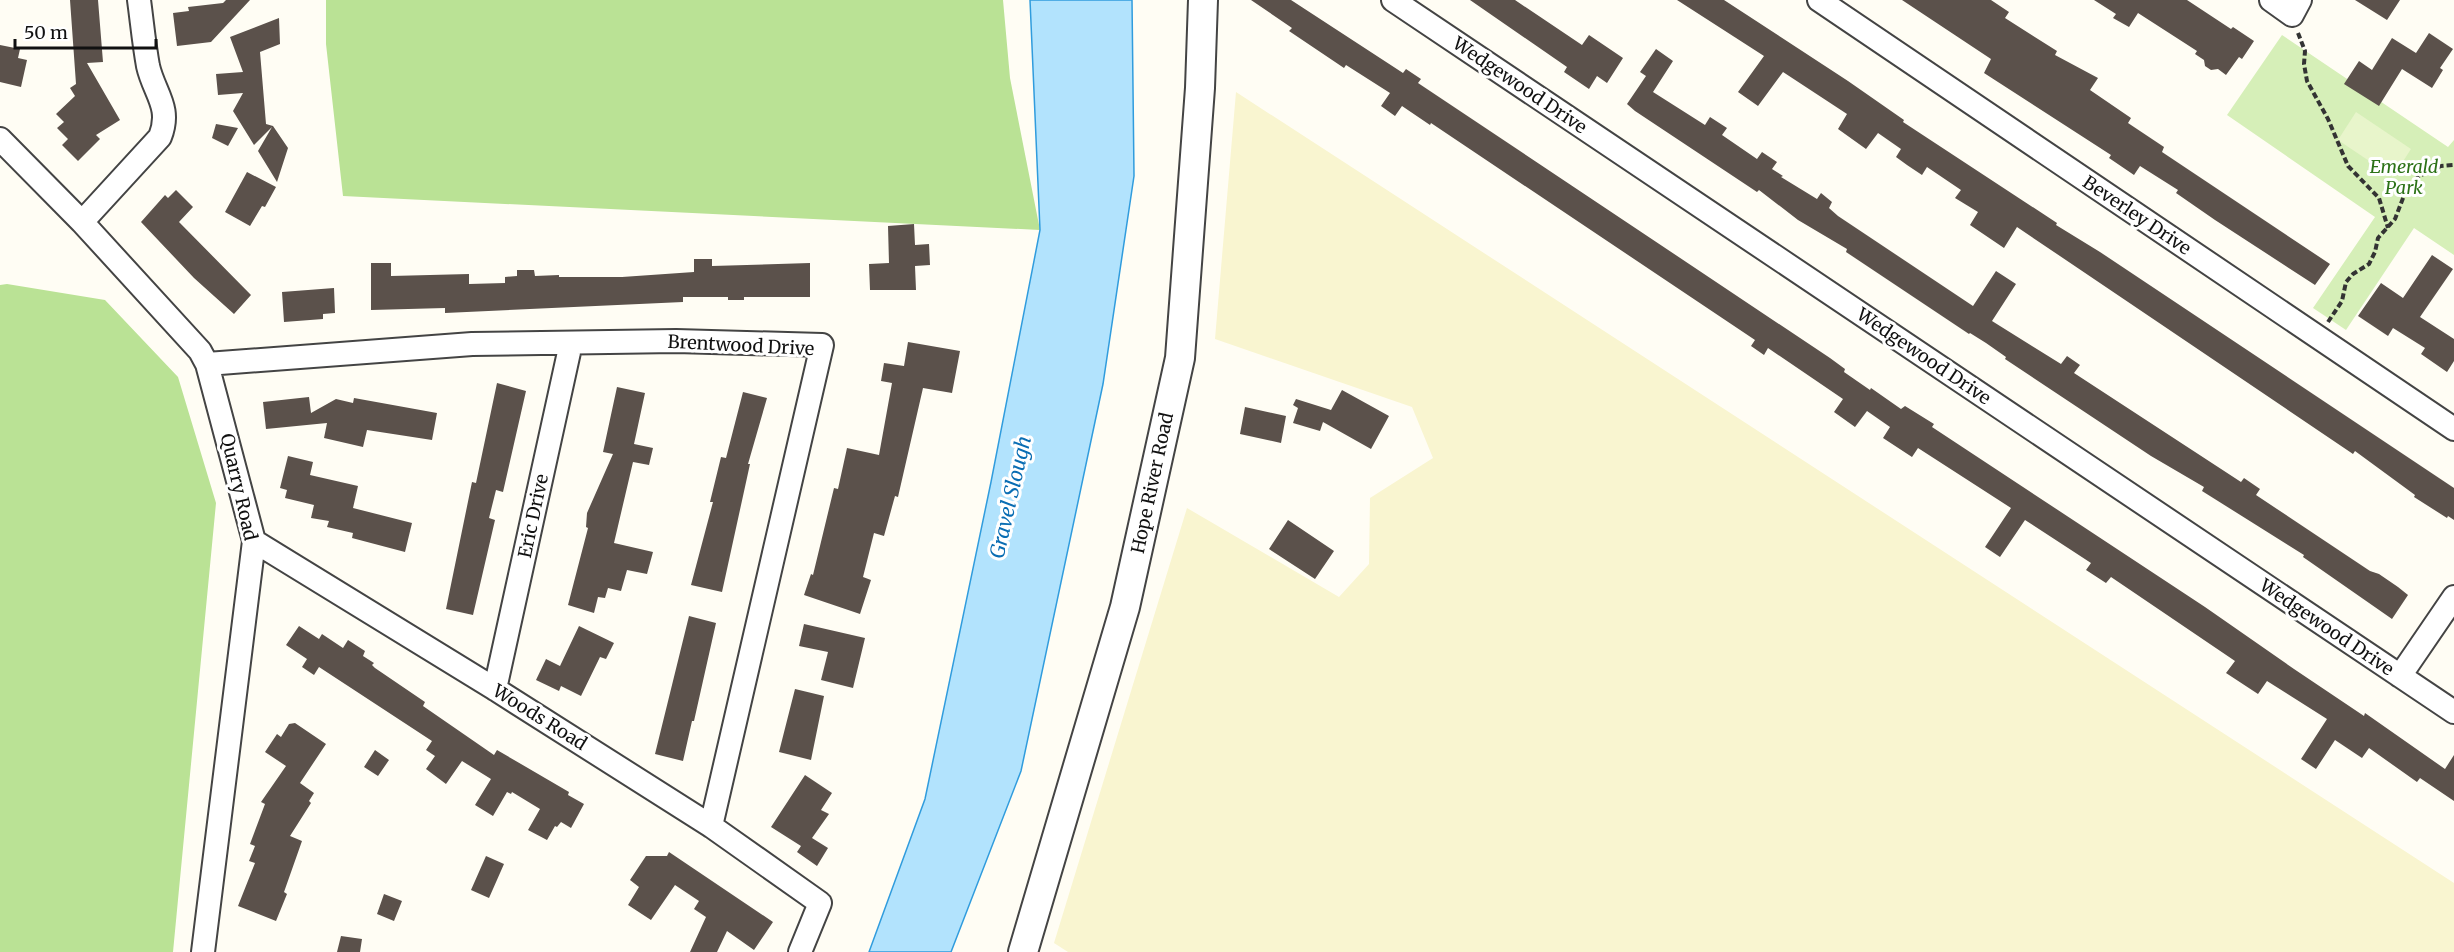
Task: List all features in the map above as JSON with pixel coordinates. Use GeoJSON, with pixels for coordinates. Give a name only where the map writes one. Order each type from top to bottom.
{"type":"FeatureCollection","features":[{"type":"Feature","properties":{"kind":"street"},"geometry":{"type":"LineString","coordinates":[[82,222],[160,137],[166,124],[162,102],[149,68],[139,0]]}},
{"type":"Feature","properties":{"kind":"street","name":"Hope River Road"},"geometry":{"type":"LineString","coordinates":[[1023,952],[1125,607],[1180,358],[1200,88],[1203,0]]}},
{"type":"Feature","properties":{"kind":"street","name":"Wedgewood Drive"},"geometry":{"type":"LineString","coordinates":[[1393,0],[2454,712]]}},
{"type":"Feature","properties":{"kind":"street","name":"Beverley Drive"},"geometry":{"type":"LineString","coordinates":[[1820,0],[2454,429]]}},
{"type":"Feature","properties":{"kind":"street"},"geometry":{"type":"LineString","coordinates":[[2271,0],[2296,7]]}},
{"type":"Feature","properties":{"kind":"street","name":"Quarry Road"},"geometry":{"type":"LineString","coordinates":[[0,139],[82,222],[200,351],[207,364],[254,541],[203,952]]}},
{"type":"Feature","properties":{"kind":"street","name":"Brentwood Drive"},"geometry":{"type":"LineString","coordinates":[[207,364],[472,344],[676,341],[822,345],[711,826]]}},
{"type":"Feature","properties":{"kind":"street","name":"Eric Drive"},"geometry":{"type":"LineString","coordinates":[[495,689],[571,343]]}},
{"type":"Feature","properties":{"kind":"street","name":"Woods Road"},"geometry":{"type":"LineString","coordinates":[[254,541],[495,689],[711,826],[820,903],[800,952]]}},
{"type":"Feature","properties":{"kind":"street"},"geometry":{"type":"LineString","coordinates":[[2400,676],[2454,597]]}},
{"type":"Feature","properties":{"kind":"path"},"geometry":{"type":"LineString","coordinates":[[2296,7],[2305,51],[2304,64],[2307,81],[2328,119],[2348,166],[2379,198],[2388,228]]}},
{"type":"Feature","properties":{"kind":"path"},"geometry":{"type":"LineString","coordinates":[[2317,337],[2339,306],[2346,282],[2353,274],[2369,264],[2378,238],[2396,219],[2406,193],[2419,176],[2441,166],[2454,165]]}},
{"type":"Feature","properties":{"kind":"shaded area"},"geometry":{"type":"Polygon","coordinates":[[[1236,92],[2454,883],[2454,952],[1068,952],[1054,943],[1187,508],[1339,597],[1369,564],[1370,498],[1433,458],[1412,407],[1215,339],[1236,92]]]}},
{"type":"Feature","properties":{"kind":"green space"},"geometry":{"type":"Polygon","coordinates":[[[326,0],[1003,0],[1010,78],[1040,230],[343,196],[326,44],[326,0]]]}},
{"type":"Feature","properties":{"kind":"green space","name":"Emerald Park"},"geometry":{"type":"Polygon","coordinates":[[[2282,35],[2448,147],[2454,140],[2454,255],[2414,228],[2346,330],[2313,308],[2375,217],[2227,115],[2282,35]]]}},
{"type":"Feature","properties":{"kind":"green space"},"geometry":{"type":"Polygon","coordinates":[[[2356,112],[2411,149],[2393,177],[2338,140],[2356,112]]]}},
{"type":"Feature","properties":{"kind":"green space"},"geometry":{"type":"Polygon","coordinates":[[[7,284],[105,300],[178,377],[216,503],[173,952],[0,952],[0,285],[7,284]]]}},
{"type":"Feature","properties":{"kind":"water","name":"Gravel Slough"},"geometry":{"type":"Polygon","coordinates":[[[1030,0],[1132,0],[1134,176],[1103,384],[1021,771],[951,952],[869,952],[925,799],[991,482],[1040,230],[1030,0]]]}},
{"type":"Feature","properties":{"kind":"building"},"geometry":{"type":"Polygon","coordinates":[[[70,0],[98,0],[103,62],[87,63],[120,120],[96,135],[100,139],[78,161],[62,145],[68,139],[57,128],[64,122],[56,114],[75,96],[70,88],[76,84],[70,0]]]}},
{"type":"Feature","properties":{"kind":"building"},"geometry":{"type":"Polygon","coordinates":[[[226,0],[250,0],[211,42],[177,46],[173,13],[189,11],[188,7],[223,3],[226,0]]]}},
{"type":"Feature","properties":{"kind":"building"},"geometry":{"type":"Polygon","coordinates":[[[1251,0],[1291,0],[1403,73],[1406,69],[1421,79],[1418,83],[1830,358],[1845,369],[1844,372],[1870,390],[1871,388],[1901,409],[1905,406],[1934,424],[1932,427],[2205,607],[2364,716],[2365,713],[2445,769],[2454,755],[2454,801],[2420,778],[2417,782],[2369,748],[2362,758],[2335,740],[2316,769],[2301,759],[2327,719],[2267,681],[2258,694],[2226,673],[2235,661],[2111,577],[2106,583],[2086,570],[2091,563],[2025,520],[2000,557],[1985,547],[2011,508],[1918,448],[1912,457],[1883,438],[1890,427],[1867,411],[1855,427],[1834,412],[1843,399],[1768,348],[1764,355],[1751,346],[1755,340],[1431,123],[1430,125],[1402,106],[1395,116],[1381,106],[1390,93],[1346,65],[1344,68],[1289,31],[1292,28],[1251,0]]]}},
{"type":"Feature","properties":{"kind":"building"},"geometry":{"type":"Polygon","coordinates":[[[1470,0],[1515,0],[1582,45],[1589,35],[1623,58],[1607,83],[1597,76],[1589,89],[1564,72],[1567,67],[1470,0]]]}},
{"type":"Feature","properties":{"kind":"building"},"geometry":{"type":"Polygon","coordinates":[[[1677,0],[1724,0],[1848,81],[1904,120],[1903,122],[2057,223],[2056,225],[2454,488],[2454,520],[2414,497],[2415,495],[2355,451],[2353,454],[2017,227],[2004,248],[1970,225],[1978,212],[1955,198],[1961,190],[1927,167],[1922,175],[1907,165],[1896,157],[1901,149],[1878,133],[1866,149],[1838,129],[1847,114],[1783,72],[1758,106],[1738,92],[1764,56],[1677,0]]]}},
{"type":"Feature","properties":{"kind":"building"},"geometry":{"type":"Polygon","coordinates":[[[1902,0],[1991,0],[2009,12],[2005,18],[2057,51],[2055,55],[2098,78],[2090,90],[2131,118],[2128,123],[2164,147],[2162,152],[2330,264],[2315,285],[2215,220],[2176,193],[2178,190],[2140,166],[2134,175],[2109,158],[2111,155],[1984,73],[1991,59],[1902,0]]]}},
{"type":"Feature","properties":{"kind":"building"},"geometry":{"type":"Polygon","coordinates":[[[2094,0],[2187,0],[2254,41],[2242,59],[2239,57],[2226,75],[2218,69],[2211,70],[2205,66],[2204,60],[2195,54],[2197,51],[2138,13],[2129,27],[2113,18],[2116,14],[2094,0]]]}},
{"type":"Feature","properties":{"kind":"building"},"geometry":{"type":"Polygon","coordinates":[[[2355,0],[2400,0],[2387,20],[2355,0]]]}},
{"type":"Feature","properties":{"kind":"building"},"geometry":{"type":"Polygon","coordinates":[[[279,18],[280,44],[260,52],[266,124],[273,126],[288,148],[277,182],[258,151],[272,127],[254,145],[233,111],[243,93],[218,95],[216,74],[243,72],[230,37],[279,18]]]}},
{"type":"Feature","properties":{"kind":"building"},"geometry":{"type":"Polygon","coordinates":[[[2429,33],[2453,49],[2440,68],[2443,70],[2432,88],[2402,69],[2379,106],[2344,84],[2359,61],[2372,70],[2392,38],[2416,53],[2429,33]]]}},
{"type":"Feature","properties":{"kind":"building"},"geometry":{"type":"Polygon","coordinates":[[[0,45],[20,49],[18,58],[27,60],[21,87],[0,82],[0,45]]]}},
{"type":"Feature","properties":{"kind":"building"},"geometry":{"type":"Polygon","coordinates":[[[1656,49],[1673,61],[1653,92],[1705,125],[1710,117],[1727,128],[1722,135],[1757,159],[1762,152],[1777,162],[1772,169],[1783,176],[1781,177],[1817,199],[1821,193],[1832,202],[1829,208],[1838,216],[1973,306],[1996,271],[2016,284],[1992,321],[2061,364],[2067,356],[2080,365],[2074,373],[2241,482],[2244,478],[2260,489],[2256,495],[2398,587],[2408,595],[2392,619],[2303,557],[2304,555],[2202,491],[2204,487],[2151,456],[2005,359],[2006,357],[1986,343],[1846,252],[1847,249],[1798,220],[1759,190],[1757,192],[1635,111],[1627,104],[1646,76],[1640,72],[1656,49]]]}},
{"type":"Feature","properties":{"kind":"building"},"geometry":{"type":"Polygon","coordinates":[[[216,124],[238,128],[228,146],[212,138],[216,124]]]}},
{"type":"Feature","properties":{"kind":"building"},"geometry":{"type":"Polygon","coordinates":[[[247,172],[276,187],[265,207],[262,206],[250,226],[225,212],[247,172]]]}},
{"type":"Feature","properties":{"kind":"building"},"geometry":{"type":"Polygon","coordinates":[[[176,190],[193,207],[179,222],[251,295],[234,314],[194,278],[141,222],[165,195],[168,198],[176,190]]]}},
{"type":"Feature","properties":{"kind":"building"},"geometry":{"type":"Polygon","coordinates":[[[914,224],[915,245],[929,244],[930,265],[915,266],[916,290],[870,290],[869,264],[889,263],[888,226],[914,224]]]}},
{"type":"Feature","properties":{"kind":"building"},"geometry":{"type":"Polygon","coordinates":[[[2432,255],[2453,269],[2420,317],[2454,339],[2454,361],[2447,372],[2421,354],[2425,348],[2393,328],[2388,336],[2358,316],[2381,283],[2403,298],[2432,255]]]}},
{"type":"Feature","properties":{"kind":"building"},"geometry":{"type":"Polygon","coordinates":[[[694,259],[712,259],[712,266],[810,263],[810,297],[744,297],[744,300],[728,300],[728,297],[683,297],[683,302],[445,313],[445,308],[371,310],[371,263],[391,263],[391,276],[469,274],[469,284],[505,283],[505,277],[517,276],[517,270],[534,270],[535,276],[559,275],[559,277],[622,277],[694,272],[694,259]]]}},
{"type":"Feature","properties":{"kind":"building"},"geometry":{"type":"Polygon","coordinates":[[[334,288],[335,313],[323,314],[323,319],[284,322],[282,292],[334,288]]]}},
{"type":"Feature","properties":{"kind":"building"},"geometry":{"type":"Polygon","coordinates":[[[908,342],[960,351],[952,393],[923,388],[898,497],[895,496],[884,536],[874,533],[863,577],[871,580],[860,614],[804,595],[811,574],[813,575],[834,488],[838,489],[847,448],[879,455],[892,383],[881,381],[884,363],[904,366],[908,342]]]}},
{"type":"Feature","properties":{"kind":"building"},"geometry":{"type":"Polygon","coordinates":[[[497,383],[526,391],[503,492],[496,490],[489,518],[495,520],[473,615],[446,609],[472,482],[476,483],[497,383]]]}},
{"type":"Feature","properties":{"kind":"building"},"geometry":{"type":"Polygon","coordinates":[[[617,387],[645,393],[634,444],[653,448],[649,465],[633,462],[614,543],[653,552],[647,574],[627,570],[621,591],[608,588],[605,598],[598,597],[594,613],[568,605],[588,528],[586,527],[587,513],[613,454],[603,452],[617,387]]]}},
{"type":"Feature","properties":{"kind":"building"},"geometry":{"type":"Polygon","coordinates":[[[1342,390],[1389,416],[1371,449],[1323,422],[1320,431],[1293,423],[1298,408],[1293,405],[1296,399],[1331,410],[1342,390]]]}},
{"type":"Feature","properties":{"kind":"building"},"geometry":{"type":"Polygon","coordinates":[[[743,392],[767,398],[748,464],[750,464],[722,592],[691,585],[713,502],[710,502],[721,457],[726,458],[743,392]]]}},
{"type":"Feature","properties":{"kind":"building"},"geometry":{"type":"Polygon","coordinates":[[[309,397],[311,413],[336,399],[353,403],[354,398],[437,413],[432,440],[367,430],[363,447],[324,438],[327,423],[266,429],[263,402],[309,397]]]}},
{"type":"Feature","properties":{"kind":"building"},"geometry":{"type":"Polygon","coordinates":[[[1245,407],[1286,416],[1281,443],[1240,434],[1245,407]]]}},
{"type":"Feature","properties":{"kind":"building"},"geometry":{"type":"Polygon","coordinates":[[[288,456],[313,462],[310,475],[358,486],[353,508],[412,523],[405,552],[352,538],[353,533],[327,527],[329,521],[311,518],[314,505],[285,498],[287,490],[280,488],[288,456]]]}},
{"type":"Feature","properties":{"kind":"building"},"geometry":{"type":"Polygon","coordinates":[[[1288,520],[1334,551],[1315,579],[1269,549],[1288,520]]]}},
{"type":"Feature","properties":{"kind":"building"},"geometry":{"type":"Polygon","coordinates":[[[689,616],[716,623],[683,761],[655,754],[689,616]]]}},
{"type":"Feature","properties":{"kind":"building"},"geometry":{"type":"Polygon","coordinates":[[[804,624],[865,638],[853,688],[821,680],[828,652],[799,646],[804,624]]]}},
{"type":"Feature","properties":{"kind":"building"},"geometry":{"type":"Polygon","coordinates":[[[299,626],[319,639],[322,634],[343,648],[348,640],[365,651],[363,656],[374,663],[372,665],[375,668],[425,702],[423,706],[494,755],[497,750],[569,792],[568,795],[584,804],[571,828],[561,822],[557,827],[555,826],[547,840],[528,830],[540,809],[512,792],[511,794],[507,792],[493,816],[475,805],[491,779],[462,761],[446,784],[426,769],[435,756],[426,750],[432,741],[319,667],[314,675],[302,667],[307,659],[286,645],[299,626]]]}},
{"type":"Feature","properties":{"kind":"building"},"geometry":{"type":"Polygon","coordinates":[[[579,626],[614,643],[606,659],[600,657],[581,696],[561,686],[559,691],[536,680],[546,659],[560,666],[579,626]]]}},
{"type":"Feature","properties":{"kind":"building"},"geometry":{"type":"Polygon","coordinates":[[[795,689],[824,696],[811,760],[779,752],[795,689]]]}},
{"type":"Feature","properties":{"kind":"building"},"geometry":{"type":"Polygon","coordinates":[[[295,723],[326,744],[300,783],[314,793],[309,801],[311,803],[290,836],[302,841],[284,892],[287,894],[276,921],[238,906],[255,863],[249,861],[255,846],[250,844],[265,804],[261,802],[286,766],[265,752],[277,734],[281,737],[289,724],[295,723]]]}},
{"type":"Feature","properties":{"kind":"building"},"geometry":{"type":"Polygon","coordinates":[[[375,750],[389,760],[378,776],[364,767],[375,750]]]}},
{"type":"Feature","properties":{"kind":"building"},"geometry":{"type":"Polygon","coordinates":[[[805,775],[832,793],[821,810],[829,814],[812,838],[828,848],[817,866],[797,852],[801,846],[771,827],[805,775]]]}},
{"type":"Feature","properties":{"kind":"building"},"geometry":{"type":"Polygon","coordinates":[[[669,852],[773,922],[754,950],[727,931],[717,952],[690,952],[706,917],[694,909],[699,901],[675,885],[651,920],[628,905],[639,887],[630,880],[646,856],[667,856],[669,852]]]}},
{"type":"Feature","properties":{"kind":"building"},"geometry":{"type":"Polygon","coordinates":[[[486,856],[504,864],[489,898],[471,890],[486,856]]]}},
{"type":"Feature","properties":{"kind":"building"},"geometry":{"type":"Polygon","coordinates":[[[384,894],[402,901],[394,921],[377,914],[384,894]]]}},
{"type":"Feature","properties":{"kind":"building"},"geometry":{"type":"Polygon","coordinates":[[[341,936],[362,939],[360,952],[337,952],[341,936]]]}}]}
